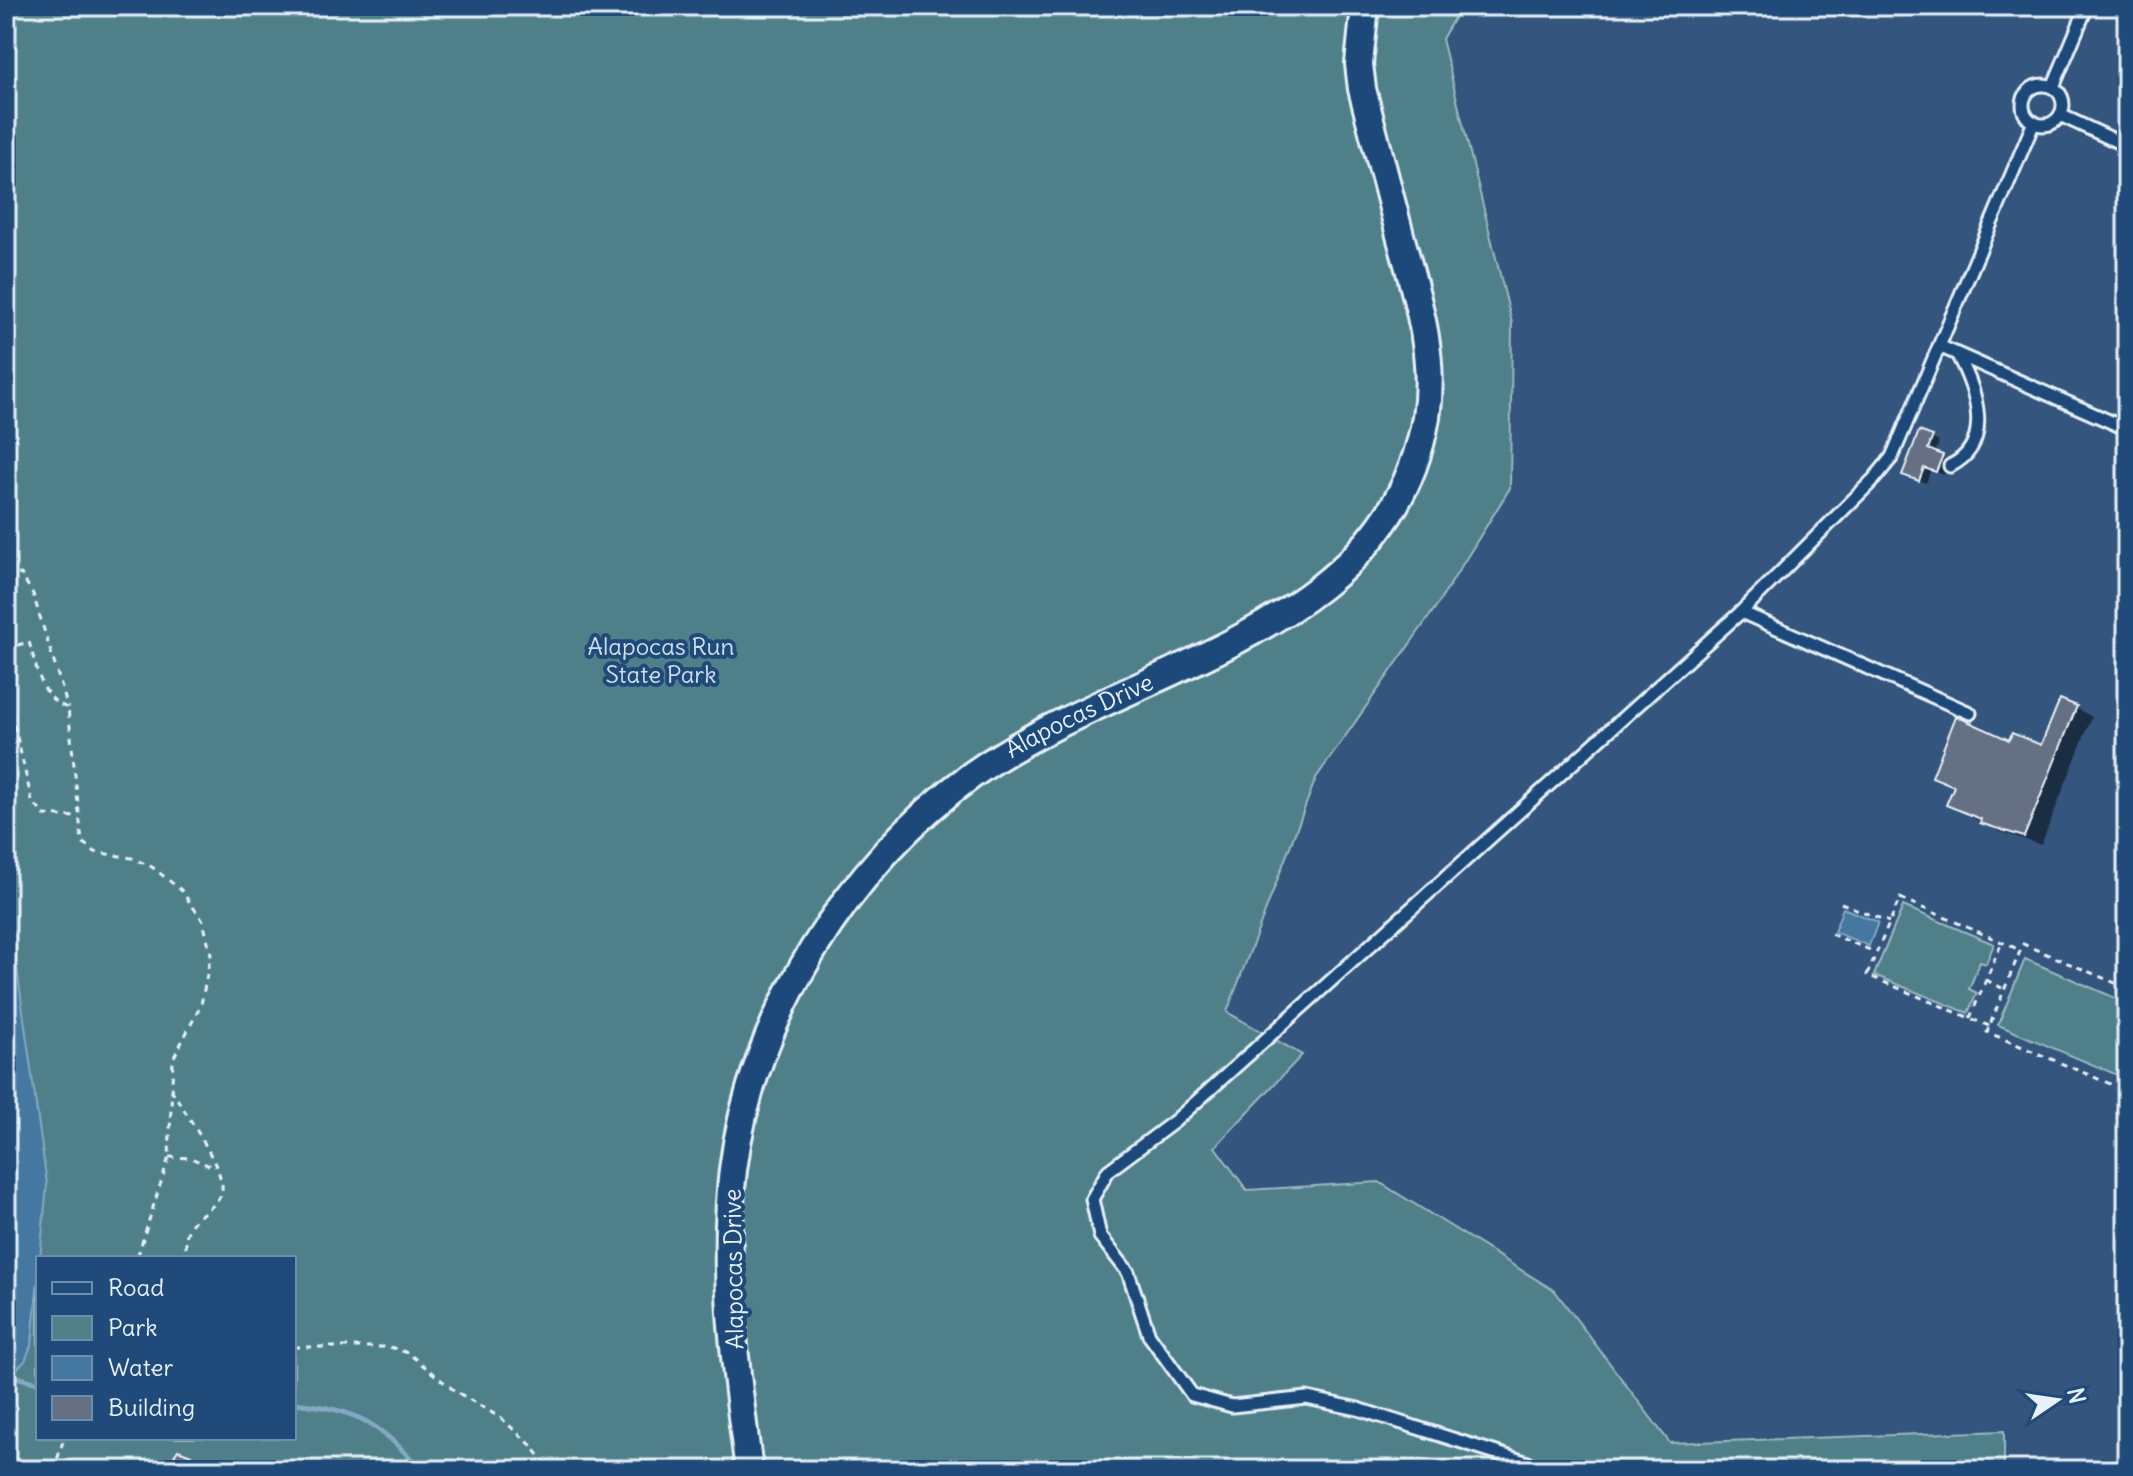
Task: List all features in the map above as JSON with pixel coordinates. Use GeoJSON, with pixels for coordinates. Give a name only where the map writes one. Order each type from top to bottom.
{"type":"FeatureCollection","features":[{"type":"Feature","properties":{"kind":"street","name":"Alapocas Drive"},"geometry":{"type":"LineString","coordinates":[[749,1470],[730,1281],[733,1169],[756,1068],[796,980],[845,901],[901,833],[974,774],[1070,719],[1212,652],[1295,608],[1341,573],[1391,509],[1404,485],[1426,415],[1429,358],[1362,89],[1359,64],[1365,6]]}},
{"type":"Feature","properties":{"kind":"lane"},"geometry":{"type":"LineString","coordinates":[[2053,87],[2087,6]]}},
{"type":"Feature","properties":{"kind":"lane"},"geometry":{"type":"LineString","coordinates":[[2033,87],[2053,87],[2061,97],[2060,115],[2051,123],[2034,122],[2025,112],[2024,98],[2033,87]]}},
{"type":"Feature","properties":{"kind":"lane"},"geometry":{"type":"LineString","coordinates":[[2060,115],[2127,146]]}},
{"type":"Feature","properties":{"kind":"lane"},"geometry":{"type":"LineString","coordinates":[[1550,1470],[1358,1409],[1307,1398],[1232,1406],[1192,1395],[1149,1335],[1128,1272],[1100,1236],[1092,1199],[1108,1171],[1175,1121],[1741,612],[1892,457],[2034,122]]}},
{"type":"Feature","properties":{"kind":"lane"},"geometry":{"type":"LineString","coordinates":[[1939,346],[2127,429]]}},
{"type":"Feature","properties":{"kind":"lane"},"geometry":{"type":"LineString","coordinates":[[1950,466],[1966,458],[1976,440],[1978,411],[1969,376],[1957,354]]}},
{"type":"Feature","properties":{"kind":"lane"},"geometry":{"type":"LineString","coordinates":[[1741,612],[1970,713]]}},
{"type":"Feature","properties":{"kind":"path"},"geometry":{"type":"LineString","coordinates":[[6,576],[21,574],[33,594],[68,708],[82,842],[95,852],[132,858],[152,867],[181,890],[203,921],[211,954],[201,1005],[173,1059],[169,1157],[138,1256]]}},
{"type":"Feature","properties":{"kind":"path"},"geometry":{"type":"LineString","coordinates":[[6,648],[29,642],[44,690],[55,704],[68,708]]}},
{"type":"Feature","properties":{"kind":"path"},"geometry":{"type":"LineString","coordinates":[[6,690],[32,801],[44,815],[77,817]]}},
{"type":"Feature","properties":{"kind":"path"},"geometry":{"type":"LineString","coordinates":[[1989,1026],[1867,975],[1900,898],[2020,950]]}},
{"type":"Feature","properties":{"kind":"path"},"geometry":{"type":"LineString","coordinates":[[1841,903],[1890,922]]}},
{"type":"Feature","properties":{"kind":"path"},"geometry":{"type":"LineString","coordinates":[[1831,934],[1876,953]]}},
{"type":"Feature","properties":{"kind":"path"},"geometry":{"type":"LineString","coordinates":[[1970,1018],[2002,942]]}},
{"type":"Feature","properties":{"kind":"path"},"geometry":{"type":"LineString","coordinates":[[2127,988],[2023,944],[1987,1032],[2127,1091]]}},
{"type":"Feature","properties":{"kind":"path"},"geometry":{"type":"LineString","coordinates":[[1986,980],[2004,989]]}},
{"type":"Feature","properties":{"kind":"path"},"geometry":{"type":"LineString","coordinates":[[170,1087],[216,1169],[223,1189],[218,1199],[190,1224],[185,1244],[188,1256]]}},
{"type":"Feature","properties":{"kind":"path"},"geometry":{"type":"LineString","coordinates":[[169,1157],[191,1158],[216,1169]]}},
{"type":"Feature","properties":{"kind":"path"},"geometry":{"type":"LineString","coordinates":[[296,1347],[390,1347],[408,1353],[455,1391],[501,1418],[531,1445],[551,1470]]}},
{"type":"Feature","properties":{"kind":"path"},"geometry":{"type":"LineString","coordinates":[[54,1470],[63,1440]]}},
{"type":"Feature","properties":{"kind":"green space","name":"Alapocas Run State Park"},"geometry":{"type":"Polygon","coordinates":[[[6,6],[1461,6],[1442,39],[1512,323],[1510,488],[1438,604],[1316,778],[1227,1012],[1302,1055],[1215,1147],[1247,1190],[1379,1182],[1555,1291],[1670,1443],[2004,1431],[2004,1470],[6,1470],[6,6]]]}},
{"type":"Feature","properties":{"kind":"green space"},"geometry":{"type":"Polygon","coordinates":[[[1903,906],[1994,944],[1986,964],[1980,962],[1969,989],[1977,993],[1968,1013],[1874,975],[1903,906]]]}},
{"type":"Feature","properties":{"kind":"green space"},"geometry":{"type":"Polygon","coordinates":[[[2025,959],[2127,1003],[2127,1079],[1998,1025],[2025,959]]]}},
{"type":"Feature","properties":{"kind":"water"},"geometry":{"type":"Polygon","coordinates":[[[6,889],[47,1184],[40,1256],[36,1256],[32,1343],[25,1361],[6,1379],[6,889]]]}},
{"type":"Feature","properties":{"kind":"water"},"geometry":{"type":"Polygon","coordinates":[[[1843,908],[1878,922],[1869,946],[1834,932],[1843,908]]]}},
{"type":"Feature","properties":{"kind":"building"},"geometry":{"type":"Polygon","coordinates":[[[1919,431],[1933,436],[1928,449],[1943,455],[1936,472],[1924,468],[1919,481],[1902,475],[1919,431]]]}},
{"type":"Feature","properties":{"kind":"building"},"geometry":{"type":"Polygon","coordinates":[[[2060,699],[2077,706],[2024,837],[1980,823],[1981,819],[1946,805],[1954,786],[1932,777],[1956,716],[2009,740],[2012,733],[2041,745],[2060,699]]]}},
{"type":"Feature","properties":{"kind":"building"},"geometry":{"type":"Polygon","coordinates":[[[178,1450],[191,1455],[190,1470],[165,1470],[178,1450]]]}},
{"type":"Feature","properties":{"kind":"waterway"},"geometry":{"type":"LineString","coordinates":[[6,1374],[36,1382]]}},
{"type":"Feature","properties":{"kind":"waterway"},"geometry":{"type":"LineString","coordinates":[[296,1403],[336,1410],[366,1422],[392,1441],[422,1470]]}}]}
